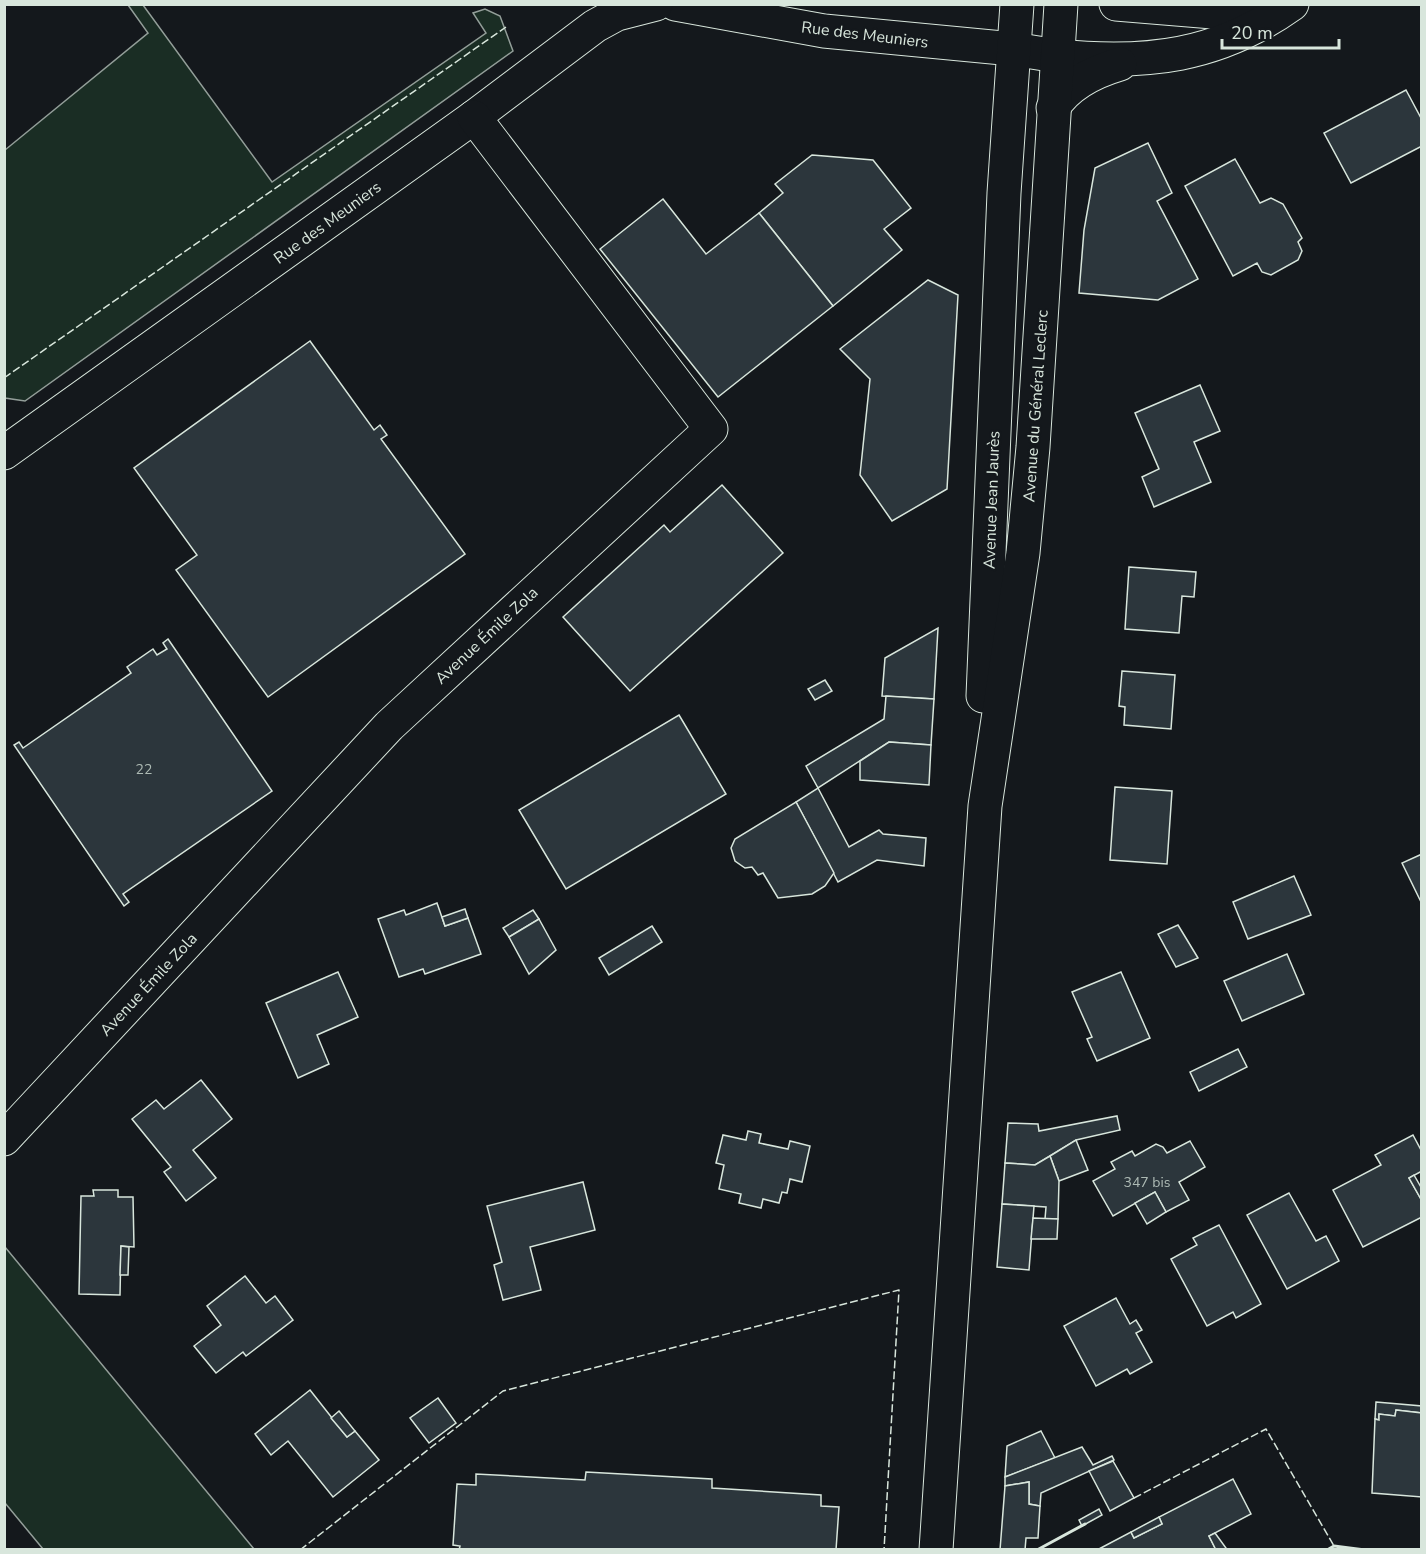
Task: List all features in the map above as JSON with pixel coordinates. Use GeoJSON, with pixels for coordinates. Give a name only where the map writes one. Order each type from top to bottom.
{"type":"FeatureCollection","features":[{"type":"Feature","properties":{"kind":"street","name":"Rue des Meuniers"},"geometry":{"type":"LineString","coordinates":[[4,453],[474,117],[595,26],[617,14],[657,4]]}},
{"type":"Feature","properties":{"kind":"street","name":"Rue des Meuniers"},"geometry":{"type":"LineString","coordinates":[[675,4],[824,31],[1013,49],[1057,56],[1138,60]]}},
{"type":"Feature","properties":{"kind":"street"},"geometry":{"type":"LineString","coordinates":[[1013,49],[1017,4]]}},
{"type":"Feature","properties":{"kind":"street","name":"Avenue du Général Leclerc"},"geometry":{"type":"LineString","coordinates":[[985,806],[1023,553],[1033,447],[1061,4]]}},
{"type":"Feature","properties":{"kind":"street"},"geometry":{"type":"LineString","coordinates":[[1116,4],[1226,13],[1268,4]]}},
{"type":"Feature","properties":{"kind":"street"},"geometry":{"type":"LineString","coordinates":[[1053,108],[1060,97],[1077,83],[1103,70],[1138,60],[1173,56],[1232,39],[1292,4]]}},
{"type":"Feature","properties":{"kind":"street","name":"Avenue Jean Jaurès"},"geometry":{"type":"LineString","coordinates":[[985,806],[983,692],[1004,193],[1013,49]]}},
{"type":"Feature","properties":{"kind":"street","name":"Avenue Émile Zola"},"geometry":{"type":"LineString","coordinates":[[4,1139],[389,726],[711,429],[474,117]]}},
{"type":"Feature","properties":{"kind":"street"},"geometry":{"type":"LineString","coordinates":[[936,1550],[985,806]]}},
{"type":"Feature","properties":{"kind":"green space"},"geometry":{"type":"Polygon","coordinates":[[[128,5],[143,5],[272,182],[486,33],[473,13],[485,9],[500,16],[513,51],[25,401],[5,398],[5,150],[148,33],[128,5]]]}},
{"type":"Feature","properties":{"kind":"green space"},"geometry":{"type":"Polygon","coordinates":[[[4,1247],[254,1549],[43,1549],[5,1503],[4,1247]]]}},
{"type":"Feature","properties":{"kind":"building"},"geometry":{"type":"Polygon","coordinates":[[[1406,90],[1422,120],[1422,146],[1351,183],[1324,133],[1406,90]]]}},
{"type":"Feature","properties":{"kind":"building"},"geometry":{"type":"Polygon","coordinates":[[[1148,143],[1172,193],[1157,201],[1198,279],[1158,300],[1079,293],[1084,230],[1095,168],[1148,143]]]}},
{"type":"Feature","properties":{"kind":"building"},"geometry":{"type":"Polygon","coordinates":[[[812,155],[873,160],[911,208],[884,229],[902,250],[833,306],[759,213],[783,193],[775,184],[812,155]]]}},
{"type":"Feature","properties":{"kind":"building"},"geometry":{"type":"Polygon","coordinates":[[[1235,159],[1260,203],[1271,198],[1283,204],[1302,238],[1298,242],[1302,251],[1298,260],[1271,275],[1262,272],[1257,263],[1233,276],[1185,186],[1235,159]]]}},
{"type":"Feature","properties":{"kind":"building"},"geometry":{"type":"Polygon","coordinates":[[[663,199],[706,254],[759,213],[833,306],[718,397],[600,249],[663,199]]]}},
{"type":"Feature","properties":{"kind":"building"},"geometry":{"type":"Polygon","coordinates":[[[928,280],[958,295],[947,489],[892,521],[860,475],[870,379],[840,349],[928,280]]]}},
{"type":"Feature","properties":{"kind":"building"},"geometry":{"type":"Polygon","coordinates":[[[310,341],[374,430],[380,425],[387,435],[381,439],[465,554],[268,697],[176,570],[197,555],[134,468],[310,341]]]}},
{"type":"Feature","properties":{"kind":"building"},"geometry":{"type":"Polygon","coordinates":[[[1200,385],[1220,431],[1194,442],[1211,482],[1154,507],[1142,477],[1159,469],[1135,413],[1200,385]]]}},
{"type":"Feature","properties":{"kind":"building"},"geometry":{"type":"Polygon","coordinates":[[[722,485],[783,553],[630,691],[563,617],[664,525],[670,532],[722,485]]]}},
{"type":"Feature","properties":{"kind":"building"},"geometry":{"type":"Polygon","coordinates":[[[1129,567],[1196,572],[1194,597],[1182,596],[1179,633],[1125,629],[1129,567]]]}},
{"type":"Feature","properties":{"kind":"building"},"geometry":{"type":"Polygon","coordinates":[[[938,628],[934,699],[882,696],[885,658],[938,628]]]}},
{"type":"Feature","properties":{"kind":"building"},"geometry":{"type":"Polygon","coordinates":[[[168,639],[272,791],[123,894],[129,902],[124,906],[14,745],[19,742],[23,748],[131,673],[127,667],[153,649],[157,655],[167,649],[163,643],[168,639]]]}},
{"type":"Feature","properties":{"kind":"building"},"geometry":{"type":"Polygon","coordinates":[[[1122,671],[1175,675],[1171,729],[1124,725],[1125,707],[1119,706],[1122,671]]]}},
{"type":"Feature","properties":{"kind":"building"},"geometry":{"type":"Polygon","coordinates":[[[825,680],[832,691],[815,700],[808,689],[825,680]]]}},
{"type":"Feature","properties":{"kind":"building"},"geometry":{"type":"Polygon","coordinates":[[[886,696],[934,699],[931,745],[889,742],[818,788],[806,766],[884,719],[886,696]]]}},
{"type":"Feature","properties":{"kind":"building"},"geometry":{"type":"Polygon","coordinates":[[[679,715],[726,794],[566,889],[519,810],[679,715]]]}},
{"type":"Feature","properties":{"kind":"building"},"geometry":{"type":"Polygon","coordinates":[[[889,742],[931,745],[929,785],[860,780],[860,761],[889,742]]]}},
{"type":"Feature","properties":{"kind":"building"},"geometry":{"type":"Polygon","coordinates":[[[1115,787],[1172,791],[1167,864],[1110,860],[1115,787]]]}},
{"type":"Feature","properties":{"kind":"building"},"geometry":{"type":"Polygon","coordinates":[[[818,788],[849,847],[879,830],[883,834],[926,838],[924,866],[877,860],[838,882],[796,802],[818,788]]]}},
{"type":"Feature","properties":{"kind":"building"},"geometry":{"type":"Polygon","coordinates":[[[796,802],[834,873],[825,886],[812,894],[778,898],[763,873],[758,875],[752,867],[745,868],[735,861],[731,848],[735,839],[796,802]]]}},
{"type":"Feature","properties":{"kind":"building"},"geometry":{"type":"Polygon","coordinates":[[[1422,854],[1422,904],[1402,863],[1422,854]]]}},
{"type":"Feature","properties":{"kind":"building"},"geometry":{"type":"Polygon","coordinates":[[[1294,876],[1311,915],[1248,939],[1233,902],[1294,876]]]}},
{"type":"Feature","properties":{"kind":"building"},"geometry":{"type":"Polygon","coordinates":[[[437,903],[445,926],[468,918],[481,954],[425,974],[423,969],[399,977],[378,919],[404,910],[406,915],[437,903]]]}},
{"type":"Feature","properties":{"kind":"building"},"geometry":{"type":"Polygon","coordinates":[[[465,909],[468,918],[445,926],[442,917],[465,909]]]}},
{"type":"Feature","properties":{"kind":"building"},"geometry":{"type":"Polygon","coordinates":[[[533,910],[539,919],[509,937],[503,928],[533,910]]]}},
{"type":"Feature","properties":{"kind":"building"},"geometry":{"type":"Polygon","coordinates":[[[539,919],[556,950],[529,974],[509,937],[539,919]]]}},
{"type":"Feature","properties":{"kind":"building"},"geometry":{"type":"Polygon","coordinates":[[[1178,925],[1198,958],[1176,967],[1158,934],[1178,925]]]}},
{"type":"Feature","properties":{"kind":"building"},"geometry":{"type":"Polygon","coordinates":[[[652,926],[662,942],[609,975],[599,958],[652,926]]]}},
{"type":"Feature","properties":{"kind":"building"},"geometry":{"type":"Polygon","coordinates":[[[1287,954],[1304,994],[1242,1021],[1224,981],[1287,954]]]}},
{"type":"Feature","properties":{"kind":"building"},"geometry":{"type":"Polygon","coordinates":[[[338,972],[358,1017],[317,1035],[329,1064],[298,1078],[266,1003],[338,972]]]}},
{"type":"Feature","properties":{"kind":"building"},"geometry":{"type":"Polygon","coordinates":[[[1121,972],[1150,1038],[1097,1061],[1087,1039],[1092,1037],[1072,992],[1121,972]]]}},
{"type":"Feature","properties":{"kind":"building"},"geometry":{"type":"Polygon","coordinates":[[[1238,1049],[1247,1067],[1199,1091],[1190,1072],[1238,1049]]]}},
{"type":"Feature","properties":{"kind":"building"},"geometry":{"type":"Polygon","coordinates":[[[201,1080],[232,1119],[193,1150],[216,1178],[186,1201],[164,1172],[171,1167],[132,1119],[156,1100],[164,1109],[201,1080]]]}},
{"type":"Feature","properties":{"kind":"building"},"geometry":{"type":"Polygon","coordinates":[[[1117,1116],[1120,1130],[1076,1140],[1035,1165],[1005,1163],[1008,1123],[1038,1124],[1039,1131],[1117,1116]]]}},
{"type":"Feature","properties":{"kind":"building"},"geometry":{"type":"Polygon","coordinates":[[[748,1131],[761,1134],[759,1143],[788,1149],[790,1141],[810,1146],[802,1182],[790,1179],[787,1193],[782,1192],[779,1203],[763,1199],[761,1208],[739,1203],[741,1194],[719,1189],[724,1165],[716,1163],[723,1135],[746,1140],[748,1131]]]}},
{"type":"Feature","properties":{"kind":"building"},"geometry":{"type":"Polygon","coordinates":[[[1413,1135],[1422,1152],[1422,1171],[1409,1178],[1422,1201],[1422,1217],[1363,1247],[1333,1190],[1381,1165],[1375,1155],[1413,1135]]]}},
{"type":"Feature","properties":{"kind":"building"},"geometry":{"type":"Polygon","coordinates":[[[1076,1140],[1088,1170],[1059,1181],[1050,1156],[1076,1140]]]}},
{"type":"Feature","properties":{"kind":"building"},"geometry":{"type":"Polygon","coordinates":[[[1190,1141],[1205,1167],[1179,1182],[1189,1200],[1166,1212],[1155,1192],[1113,1216],[1093,1181],[1115,1169],[1111,1162],[1132,1151],[1135,1156],[1156,1144],[1163,1147],[1167,1153],[1190,1141]]]}},
{"type":"Feature","properties":{"kind":"building"},"geometry":{"type":"Polygon","coordinates":[[[1050,1156],[1059,1181],[1058,1219],[1045,1219],[1046,1207],[1002,1204],[1005,1163],[1035,1165],[1050,1156]]]}},
{"type":"Feature","properties":{"kind":"building"},"geometry":{"type":"Polygon","coordinates":[[[1414,1175],[1422,1189],[1422,1201],[1409,1178],[1414,1175]]]}},
{"type":"Feature","properties":{"kind":"building"},"geometry":{"type":"Polygon","coordinates":[[[583,1182],[595,1230],[530,1247],[541,1290],[503,1300],[494,1265],[502,1262],[487,1206],[583,1182]]]}},
{"type":"Feature","properties":{"kind":"building"},"geometry":{"type":"Polygon","coordinates":[[[93,1190],[118,1190],[118,1197],[133,1197],[134,1247],[121,1246],[120,1295],[79,1294],[81,1196],[94,1196],[93,1190]]]}},
{"type":"Feature","properties":{"kind":"building"},"geometry":{"type":"Polygon","coordinates":[[[1155,1192],[1166,1212],[1147,1224],[1135,1203],[1155,1192]]]}},
{"type":"Feature","properties":{"kind":"building"},"geometry":{"type":"Polygon","coordinates":[[[1289,1193],[1316,1241],[1326,1236],[1339,1261],[1287,1289],[1247,1215],[1289,1193]]]}},
{"type":"Feature","properties":{"kind":"building"},"geometry":{"type":"Polygon","coordinates":[[[1002,1204],[1034,1206],[1029,1270],[997,1267],[1002,1204]]]}},
{"type":"Feature","properties":{"kind":"building"},"geometry":{"type":"Polygon","coordinates":[[[1033,1218],[1058,1219],[1057,1239],[1031,1239],[1033,1218]]]}},
{"type":"Feature","properties":{"kind":"building"},"geometry":{"type":"Polygon","coordinates":[[[1219,1225],[1261,1304],[1236,1318],[1233,1312],[1207,1326],[1171,1259],[1197,1245],[1193,1238],[1219,1225]]]}},
{"type":"Feature","properties":{"kind":"building"},"geometry":{"type":"Polygon","coordinates":[[[121,1246],[129,1247],[128,1275],[120,1275],[121,1246]]]}},
{"type":"Feature","properties":{"kind":"building"},"geometry":{"type":"Polygon","coordinates":[[[245,1276],[266,1303],[275,1296],[293,1320],[246,1356],[243,1352],[216,1373],[194,1346],[221,1325],[207,1306],[245,1276]]]}},
{"type":"Feature","properties":{"kind":"building"},"geometry":{"type":"Polygon","coordinates":[[[1116,1298],[1130,1324],[1136,1320],[1142,1330],[1136,1333],[1152,1362],[1130,1374],[1127,1369],[1096,1386],[1064,1326],[1116,1298]]]}},
{"type":"Feature","properties":{"kind":"building"},"geometry":{"type":"Polygon","coordinates":[[[310,1390],[347,1437],[355,1431],[379,1460],[333,1497],[288,1441],[271,1455],[255,1434],[310,1390]]]}},
{"type":"Feature","properties":{"kind":"building"},"geometry":{"type":"Polygon","coordinates":[[[438,1398],[456,1423],[429,1443],[410,1418],[438,1398]]]}},
{"type":"Feature","properties":{"kind":"building"},"geometry":{"type":"Polygon","coordinates":[[[1376,1402],[1422,1406],[1422,1413],[1396,1410],[1395,1416],[1379,1414],[1379,1420],[1375,1419],[1376,1402]]]}},
{"type":"Feature","properties":{"kind":"building"},"geometry":{"type":"Polygon","coordinates":[[[1396,1410],[1422,1413],[1422,1497],[1372,1493],[1375,1419],[1379,1420],[1379,1414],[1395,1416],[1396,1410]]]}},
{"type":"Feature","properties":{"kind":"building"},"geometry":{"type":"Polygon","coordinates":[[[339,1411],[355,1431],[347,1437],[331,1418],[339,1411]]]}},
{"type":"Feature","properties":{"kind":"building"},"geometry":{"type":"Polygon","coordinates":[[[1041,1431],[1055,1458],[1005,1477],[1007,1446],[1041,1431]]]}},
{"type":"Feature","properties":{"kind":"building"},"geometry":{"type":"Polygon","coordinates":[[[1082,1447],[1093,1465],[1112,1456],[1114,1460],[1041,1493],[1040,1506],[1029,1504],[1029,1482],[1005,1486],[1005,1477],[1082,1447]]]}},
{"type":"Feature","properties":{"kind":"building"},"geometry":{"type":"Polygon","coordinates":[[[1113,1461],[1134,1498],[1110,1511],[1089,1471],[1113,1461]]]}},
{"type":"Feature","properties":{"kind":"building"},"geometry":{"type":"Polygon","coordinates":[[[586,1472],[712,1479],[712,1488],[821,1495],[821,1506],[839,1507],[836,1550],[459,1550],[460,1546],[453,1545],[457,1484],[476,1485],[476,1474],[585,1480],[586,1472]]]}},
{"type":"Feature","properties":{"kind":"building"},"geometry":{"type":"Polygon","coordinates":[[[1233,1479],[1251,1514],[1209,1536],[1216,1550],[1097,1550],[1131,1532],[1134,1538],[1162,1524],[1159,1517],[1233,1479]]]}},
{"type":"Feature","properties":{"kind":"building"},"geometry":{"type":"Polygon","coordinates":[[[1029,1482],[1029,1504],[1040,1506],[1038,1538],[1026,1538],[1025,1550],[1000,1550],[1005,1486],[1029,1482]]]}},
{"type":"Feature","properties":{"kind":"building"},"geometry":{"type":"Polygon","coordinates":[[[1099,1509],[1102,1515],[1082,1526],[1079,1520],[1099,1509]]]}},
{"type":"Feature","properties":{"kind":"building"},"geometry":{"type":"Polygon","coordinates":[[[1159,1517],[1162,1524],[1134,1538],[1131,1532],[1159,1517]]]}},
{"type":"Feature","properties":{"kind":"building"},"geometry":{"type":"Polygon","coordinates":[[[1215,1533],[1226,1548],[1223,1550],[1216,1550],[1209,1536],[1215,1533]]]}},
{"type":"Feature","properties":{"kind":"fence"},"geometry":{"type":"LineString","coordinates":[[4,378],[506,27]]}},
{"type":"Feature","properties":{"kind":"fence"},"geometry":{"type":"LineString","coordinates":[[300,1550],[503,1391],[899,1290],[884,1550]]}},
{"type":"Feature","properties":{"kind":"fence"},"geometry":{"type":"LineString","coordinates":[[1134,1498],[1266,1429],[1334,1546]]}},
{"type":"Feature","properties":{"kind":"wall"},"geometry":{"type":"LineString","coordinates":[[1037,1550],[1085,1524]]}},
{"type":"Feature","properties":{"kind":"wall"},"geometry":{"type":"LineString","coordinates":[[1327,1550],[1334,1546],[1365,1550]]}}]}
